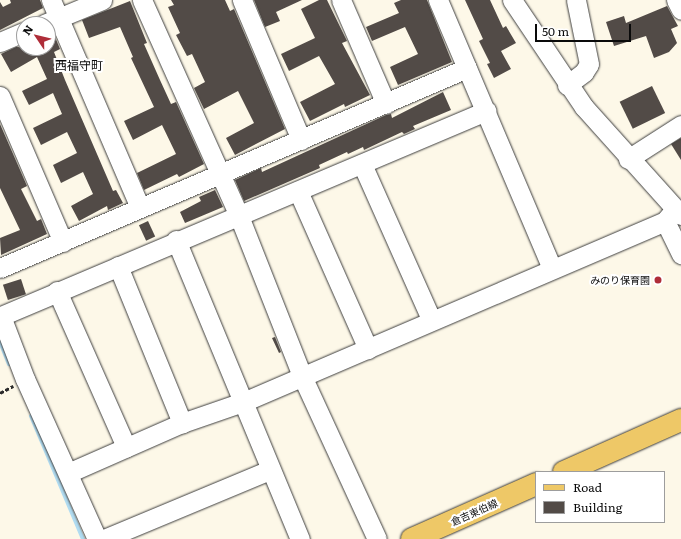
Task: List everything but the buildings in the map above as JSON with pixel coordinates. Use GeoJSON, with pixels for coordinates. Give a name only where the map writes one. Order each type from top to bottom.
{"type":"FeatureCollection","features":[{"type":"Feature","properties":{"kind":"main road"},"geometry":{"type":"LineString","coordinates":[[566,471],[681,420]]}},
{"type":"Feature","properties":{"kind":"main road","name":"倉吉東伯線"},"geometry":{"type":"LineString","coordinates":[[412,539],[535,484]]}},
{"type":"Feature","properties":{"kind":"street"},"geometry":{"type":"LineString","coordinates":[[51,0],[52,16]]}},
{"type":"Feature","properties":{"kind":"street"},"geometry":{"type":"LineString","coordinates":[[56,19],[102,0]]}},
{"type":"Feature","properties":{"kind":"street"},"geometry":{"type":"LineString","coordinates":[[142,0],[221,173],[302,376],[377,539]]}},
{"type":"Feature","properties":{"kind":"street"},"geometry":{"type":"LineString","coordinates":[[242,0],[302,140]]}},
{"type":"Feature","properties":{"kind":"street"},"geometry":{"type":"LineString","coordinates":[[341,0],[386,104]]}},
{"type":"Feature","properties":{"kind":"street"},"geometry":{"type":"LineString","coordinates":[[438,0],[552,269]]}},
{"type":"Feature","properties":{"kind":"street"},"geometry":{"type":"LineString","coordinates":[[512,0],[567,85],[673,215],[681,254]]}},
{"type":"Feature","properties":{"kind":"street"},"geometry":{"type":"LineString","coordinates":[[567,85],[584,72],[589,64],[576,0]]}},
{"type":"Feature","properties":{"kind":"street"},"geometry":{"type":"LineString","coordinates":[[676,0],[681,10]]}},
{"type":"Feature","properties":{"kind":"street"},"geometry":{"type":"LineString","coordinates":[[56,30],[140,208]]}},
{"type":"Feature","properties":{"kind":"street"},"geometry":{"type":"LineString","coordinates":[[0,42],[16,35]]}},
{"type":"Feature","properties":{"kind":"street"},"geometry":{"type":"LineString","coordinates":[[0,268],[221,173],[302,140],[467,68]]}},
{"type":"Feature","properties":{"kind":"street"},"geometry":{"type":"LineString","coordinates":[[0,96],[62,242]]}},
{"type":"Feature","properties":{"kind":"street"},"geometry":{"type":"LineString","coordinates":[[97,539],[1,316],[176,240],[239,216],[486,111]]}},
{"type":"Feature","properties":{"kind":"street"},"geometry":{"type":"LineString","coordinates":[[628,159],[681,125]]}},
{"type":"Feature","properties":{"kind":"street"},"geometry":{"type":"LineString","coordinates":[[362,164],[431,319]]}},
{"type":"Feature","properties":{"kind":"street"},"geometry":{"type":"LineString","coordinates":[[298,191],[368,349]]}},
{"type":"Feature","properties":{"kind":"street"},"geometry":{"type":"LineString","coordinates":[[68,473],[182,423],[243,402],[368,349],[431,319],[552,269],[673,215]]}},
{"type":"Feature","properties":{"kind":"street"},"geometry":{"type":"LineString","coordinates":[[176,240],[270,470],[300,539]]}},
{"type":"Feature","properties":{"kind":"street"},"geometry":{"type":"LineString","coordinates":[[118,266],[182,423]]}},
{"type":"Feature","properties":{"kind":"street"},"geometry":{"type":"LineString","coordinates":[[57,291],[126,447]]}},
{"type":"Feature","properties":{"kind":"street"},"geometry":{"type":"LineString","coordinates":[[104,539],[270,470]]}},
{"type":"Feature","properties":{"kind":"waterway"},"geometry":{"type":"LineString","coordinates":[[0,342],[9,364]]}},
{"type":"Feature","properties":{"kind":"waterway"},"geometry":{"type":"LineString","coordinates":[[31,416],[83,539]]}},
{"type":"Feature","properties":{"kind":"place","name":"みのり保育園"},"geometry":{"type":"Point","coordinates":[658,280]}},
{"type":"Feature","properties":{"kind":"district","name":"西福守町"},"geometry":{"type":"Point","coordinates":[79,66]}}]}
